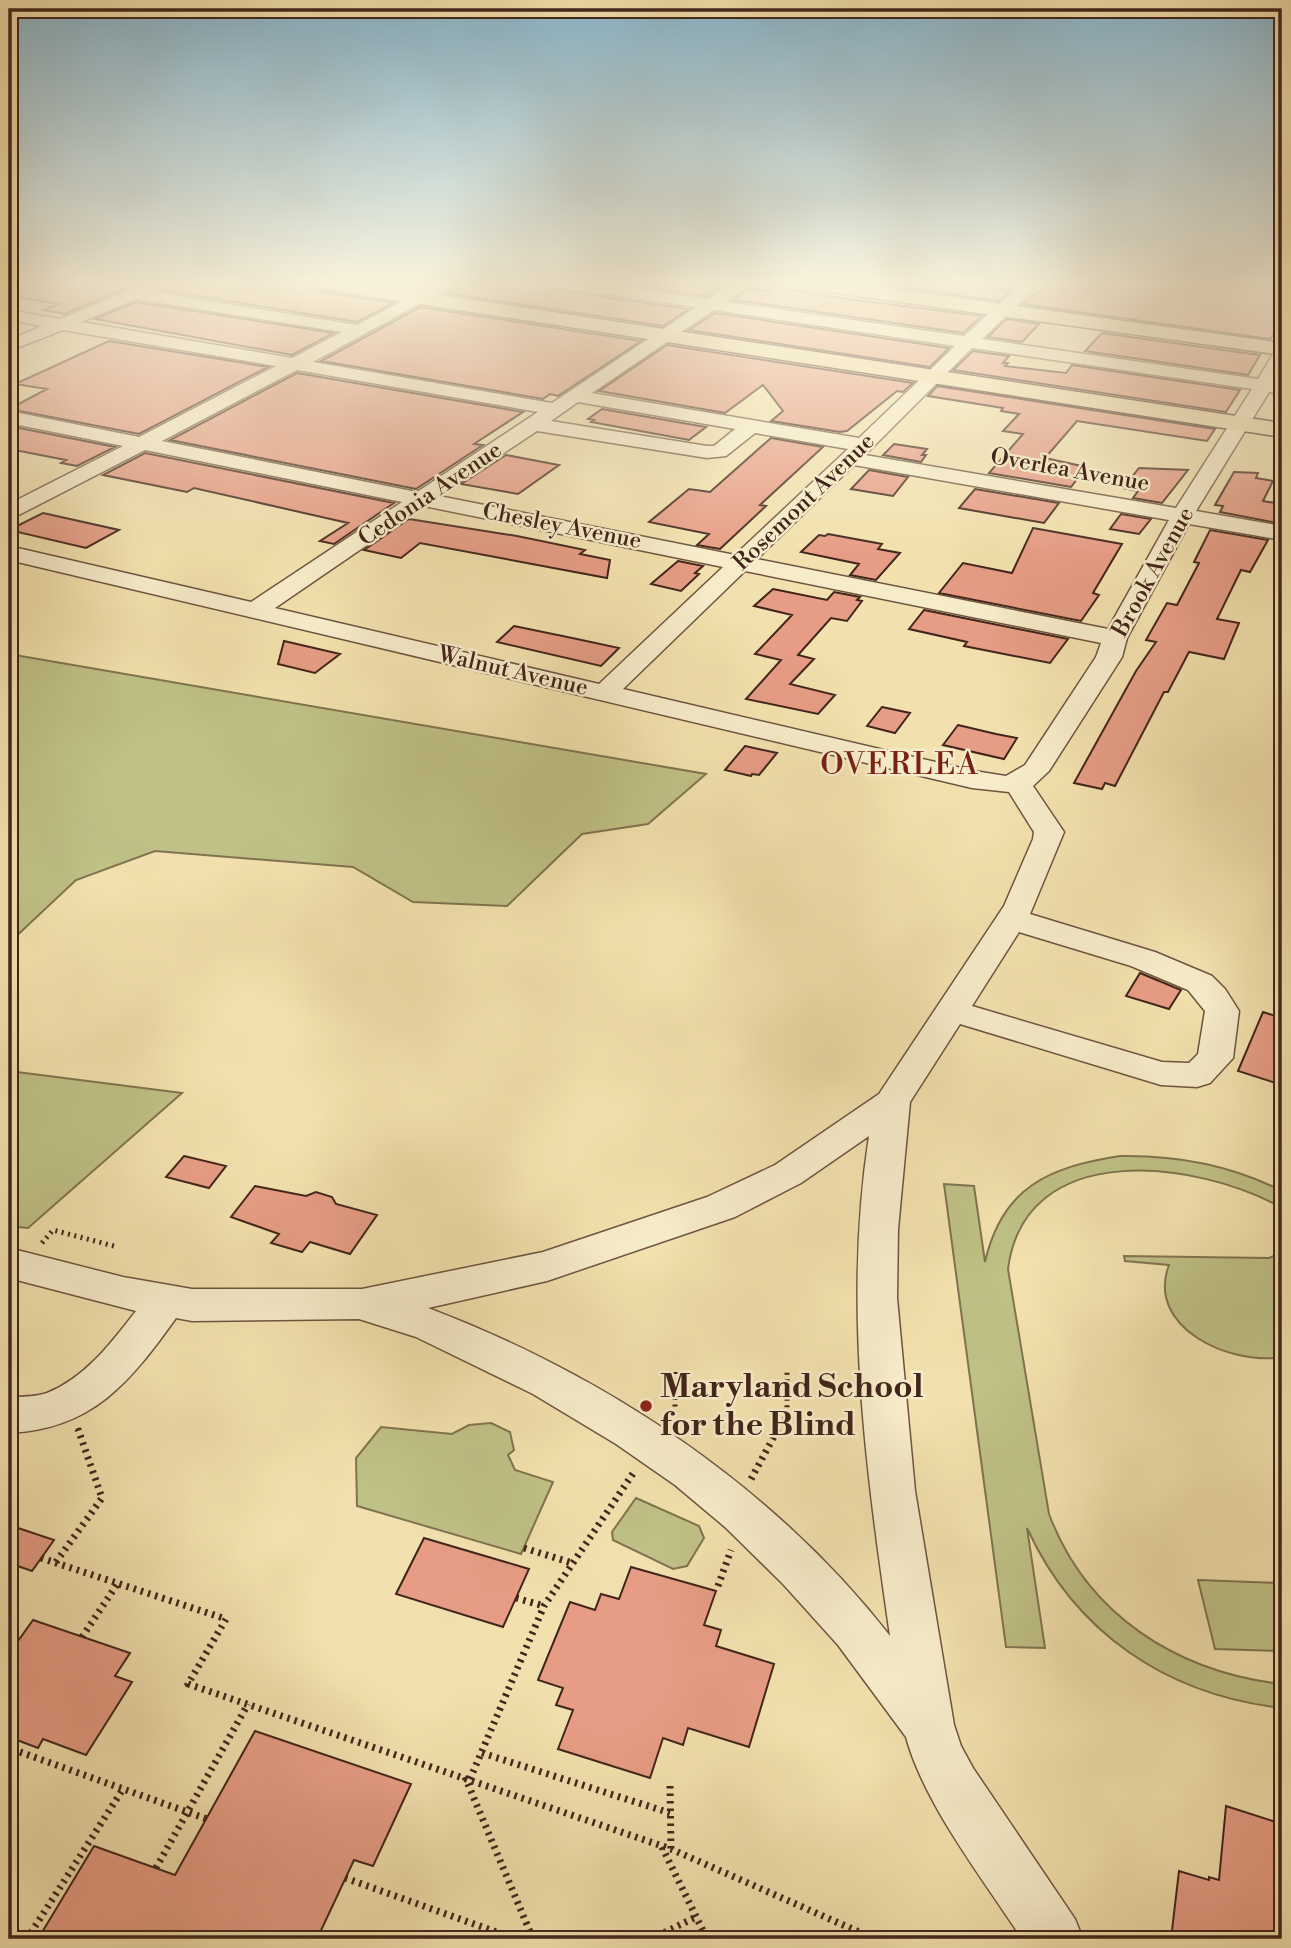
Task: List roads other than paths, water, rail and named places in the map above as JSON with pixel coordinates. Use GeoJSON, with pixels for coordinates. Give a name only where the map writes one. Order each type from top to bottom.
{"type":"FeatureCollection","features":[{"type":"Feature","properties":{"kind":"main road"},"geometry":{"type":"LineString","coordinates":[[908,373],[1282,430]]}},
{"type":"Feature","properties":{"kind":"street"},"geometry":{"type":"LineString","coordinates":[[9,513],[277,373]]}},
{"type":"Feature","properties":{"kind":"street"},"geometry":{"type":"LineString","coordinates":[[352,373],[556,409]]}},
{"type":"Feature","properties":{"kind":"street","name":"Cedonia Avenue"},"geometry":{"type":"LineString","coordinates":[[254,611],[610,373]]}},
{"type":"Feature","properties":{"kind":"street","name":"Rosemont Avenue"},"geometry":{"type":"LineString","coordinates":[[605,692],[939,373]]}},
{"type":"Feature","properties":{"kind":"street"},"geometry":{"type":"LineString","coordinates":[[1177,373],[1273,387]]}},
{"type":"Feature","properties":{"kind":"street","name":"Brook Avenue"},"geometry":{"type":"LineString","coordinates":[[1017,783],[1035,771],[1109,657],[1115,638],[1182,516],[1241,424],[1273,387]]}},
{"type":"Feature","properties":{"kind":"street","name":"Overlea Avenue"},"geometry":{"type":"LineString","coordinates":[[575,396],[751,426],[856,452],[1282,533]]}},
{"type":"Feature","properties":{"kind":"street","name":"Chesley Avenue"},"geometry":{"type":"LineString","coordinates":[[9,417],[1115,638]]}},
{"type":"Feature","properties":{"kind":"street"},"geometry":{"type":"LineString","coordinates":[[533,424],[707,453],[719,452],[751,426]]}},
{"type":"Feature","properties":{"kind":"street","name":"Walnut Avenue"},"geometry":{"type":"LineString","coordinates":[[9,553],[961,776],[1004,785],[1017,783]]}},
{"type":"Feature","properties":{"kind":"street"},"geometry":{"type":"LineString","coordinates":[[24,1255],[104,1289],[165,1302],[232,1306],[359,1304],[474,1283],[547,1266],[721,1207],[788,1174],[892,1102],[1020,906],[1049,832],[1017,783]]}},
{"type":"Feature","properties":{"kind":"street"},"geometry":{"type":"LineString","coordinates":[[953,1011],[1161,1073],[1197,1075],[1216,1058],[1222,1011],[1200,983],[1143,959],[1012,919]]}},
{"type":"Feature","properties":{"kind":"street"},"geometry":{"type":"LineString","coordinates":[[892,1102],[878,1229],[876,1298],[892,1491],[929,1726],[937,1754],[954,1786],[1055,1939]]}},
{"type":"Feature","properties":{"kind":"street"},"geometry":{"type":"LineString","coordinates":[[9,1415],[46,1411],[71,1402],[93,1388],[122,1360],[165,1302]]}},
{"type":"Feature","properties":{"kind":"street"},"geometry":{"type":"LineString","coordinates":[[359,1304],[432,1326],[548,1382],[632,1431],[691,1472],[741,1513],[800,1569],[855,1629],[929,1726]]}},
{"type":"Feature","properties":{"kind":"place","name":"Maryland School for the Blind"},"geometry":{"type":"Point","coordinates":[646,1406]}},
{"type":"Feature","properties":{"kind":"district","name":"OVERLEA"},"geometry":{"type":"Point","coordinates":[900,765]}}]}
